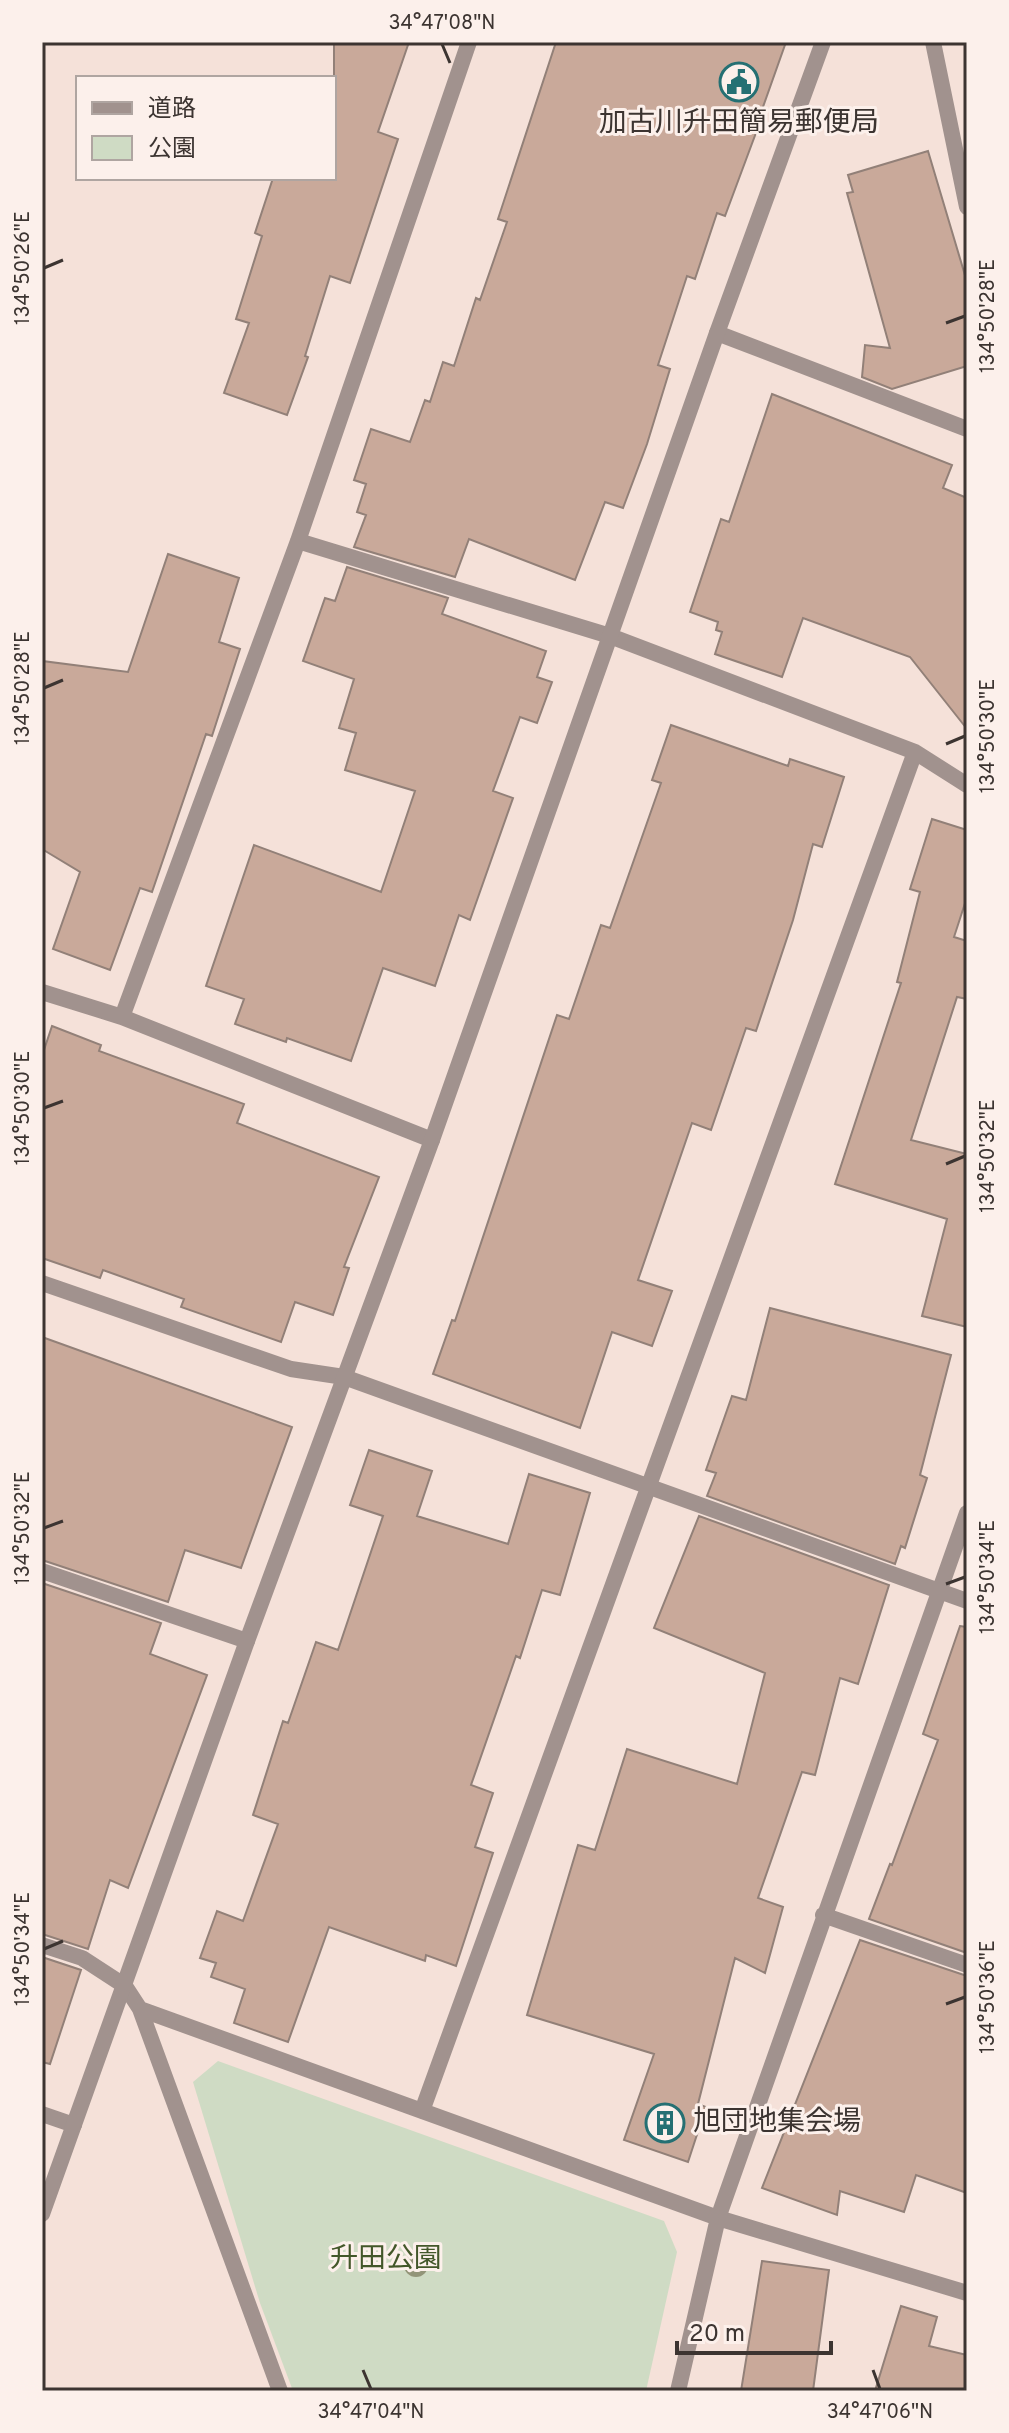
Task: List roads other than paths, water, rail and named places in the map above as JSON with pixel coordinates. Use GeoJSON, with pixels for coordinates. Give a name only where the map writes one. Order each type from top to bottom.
{"type":"FeatureCollection","features":[{"type":"Feature","properties":{"kind":"street"},"geometry":{"type":"LineString","coordinates":[[122,1017],[298,541],[469,42]]}},
{"type":"Feature","properties":{"kind":"street"},"geometry":{"type":"LineString","coordinates":[[42,2214],[247,1641],[432,1140],[823,42]]}},
{"type":"Feature","properties":{"kind":"street"},"geometry":{"type":"LineString","coordinates":[[933,42],[967,207]]}},
{"type":"Feature","properties":{"kind":"street"},"geometry":{"type":"LineString","coordinates":[[717,333],[967,429]]}},
{"type":"Feature","properties":{"kind":"street"},"geometry":{"type":"LineString","coordinates":[[298,541],[610,636],[915,752],[967,785]]}},
{"type":"Feature","properties":{"kind":"street"},"geometry":{"type":"LineString","coordinates":[[422,2111],[915,752]]}},
{"type":"Feature","properties":{"kind":"street"},"geometry":{"type":"LineString","coordinates":[[42,992],[122,1017],[432,1140]]}},
{"type":"Feature","properties":{"kind":"street"},"geometry":{"type":"LineString","coordinates":[[42,1283],[291,1369],[344,1377],[967,1601]]}},
{"type":"Feature","properties":{"kind":"street"},"geometry":{"type":"LineString","coordinates":[[678,2391],[718,2218],[967,1513]]}},
{"type":"Feature","properties":{"kind":"street"},"geometry":{"type":"LineString","coordinates":[[42,1571],[247,1641]]}},
{"type":"Feature","properties":{"kind":"street"},"geometry":{"type":"LineString","coordinates":[[823,1915],[967,1965]]}},
{"type":"Feature","properties":{"kind":"street"},"geometry":{"type":"LineString","coordinates":[[42,1945],[82,1958],[125,1986],[140,2009],[280,2391]]}},
{"type":"Feature","properties":{"kind":"street"},"geometry":{"type":"LineString","coordinates":[[140,2009],[718,2218],[967,2293]]}},
{"type":"Feature","properties":{"kind":"street"},"geometry":{"type":"LineString","coordinates":[[42,2114],[74,2125]]}},
{"type":"Feature","properties":{"kind":"place","name":"加古川升田簡易郵便局"},"geometry":{"type":"Point","coordinates":[739,82]}},
{"type":"Feature","properties":{"kind":"place","name":"旭団地集会場"},"geometry":{"type":"Point","coordinates":[665,2123]}},
{"type":"Feature","properties":{"kind":"park label","name":"升田公園"},"geometry":{"type":"Point","coordinates":[386,2260]}}]}
